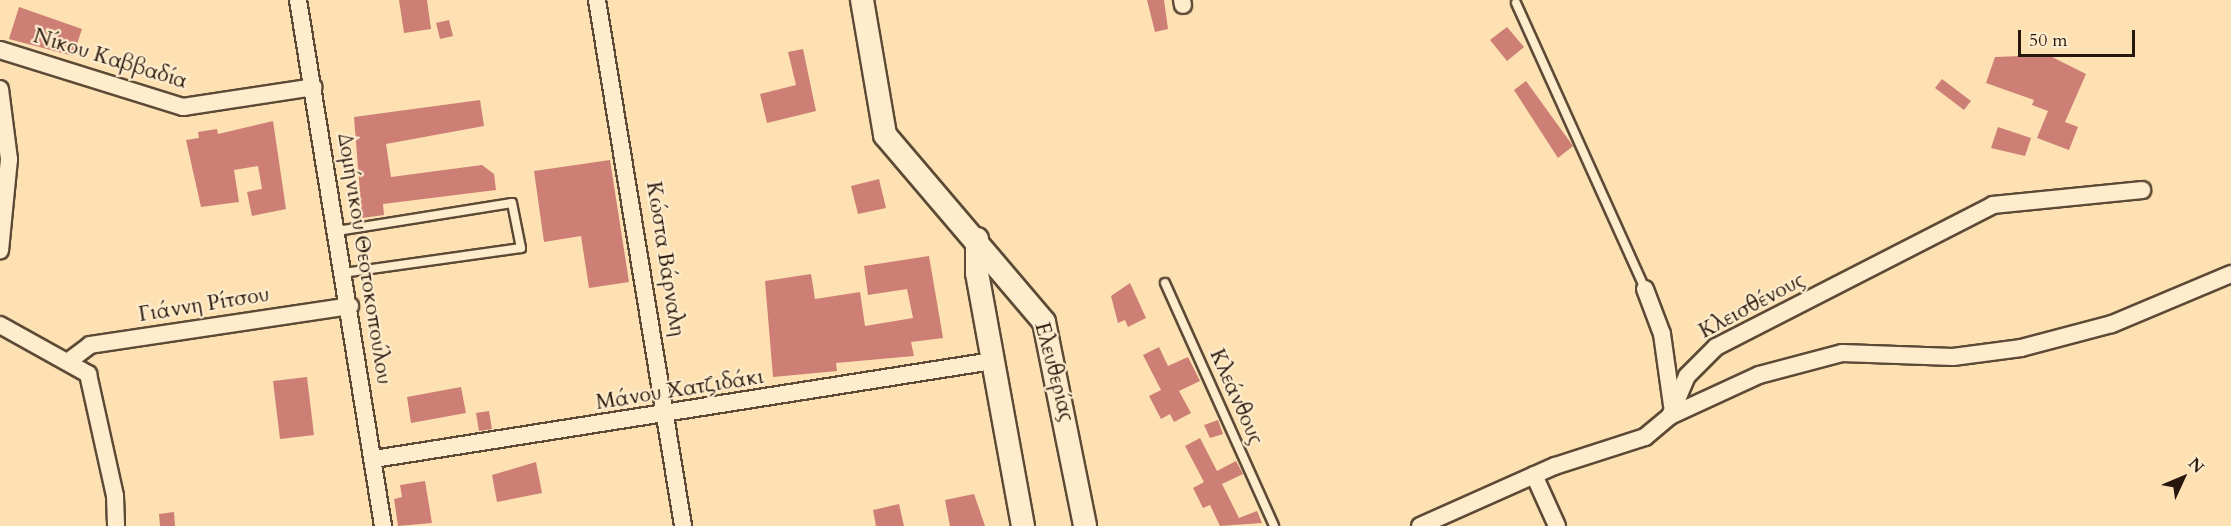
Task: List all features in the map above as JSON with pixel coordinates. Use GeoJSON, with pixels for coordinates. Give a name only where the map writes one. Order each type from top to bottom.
{"type":"FeatureCollection","features":[{"type":"Feature","properties":{"kind":"street","name":"Δομήνικου Θεοτοκοπούλου"},"geometry":{"type":"LineString","coordinates":[[298,0],[350,306],[383,526]]}},
{"type":"Feature","properties":{"kind":"street","name":"Κώστα Βάρναλη"},"geometry":{"type":"LineString","coordinates":[[597,0],[668,415],[683,526]]}},
{"type":"Feature","properties":{"kind":"street","name":"Ελευθερίας"},"geometry":{"type":"LineString","coordinates":[[862,0],[885,135],[1036,309],[1048,333],[1086,526]]}},
{"type":"Feature","properties":{"kind":"street","name":"Νίκου Καββαδία"},"geometry":{"type":"LineString","coordinates":[[0,50],[183,107],[313,87]]}},
{"type":"Feature","properties":{"kind":"street"},"geometry":{"type":"LineString","coordinates":[[0,89],[9,159],[0,251]]}},
{"type":"Feature","properties":{"kind":"street","name":"Κλεισθένους"},"geometry":{"type":"LineString","coordinates":[[1420,526],[1534,475],[1645,436],[1672,413],[1687,376],[1716,347],[1994,205],[2142,190]]}},
{"type":"Feature","properties":{"kind":"street"},"geometry":{"type":"LineString","coordinates":[[977,239],[977,273],[1023,526]]}},
{"type":"Feature","properties":{"kind":"street"},"geometry":{"type":"LineString","coordinates":[[1645,289],[1662,334],[1672,413],[1759,375],[1842,353],[1953,357],[2021,348],[2112,324],[2231,274]]}},
{"type":"Feature","properties":{"kind":"street","name":"Γιάννη Ρίτσου"},"geometry":{"type":"LineString","coordinates":[[69,360],[90,345],[350,306]]}},
{"type":"Feature","properties":{"kind":"street"},"geometry":{"type":"LineString","coordinates":[[0,325],[69,360],[90,380],[117,526]]}},
{"type":"Feature","properties":{"kind":"street","name":"Μάνου Χατζιδάκι"},"geometry":{"type":"LineString","coordinates":[[374,459],[668,415],[992,361]]}},
{"type":"Feature","properties":{"kind":"street"},"geometry":{"type":"LineString","coordinates":[[1534,475],[1557,526]]}},
{"type":"Feature","properties":{"kind":"lane"},"geometry":{"type":"LineString","coordinates":[[1516,3],[1645,289]]}},
{"type":"Feature","properties":{"kind":"lane"},"geometry":{"type":"LineString","coordinates":[[337,231],[512,203],[521,248],[344,273]]}},
{"type":"Feature","properties":{"kind":"lane","name":"Κλεάνθους"},"geometry":{"type":"LineString","coordinates":[[1165,284],[1274,526]]}},
{"type":"Feature","properties":{"kind":"building"},"geometry":{"type":"Polygon","coordinates":[[[399,0],[427,0],[431,29],[404,33],[399,0]]]}},
{"type":"Feature","properties":{"kind":"building"},"geometry":{"type":"Polygon","coordinates":[[[1147,0],[1164,0],[1168,29],[1155,32],[1147,0]]]}},
{"type":"Feature","properties":{"kind":"building"},"geometry":{"type":"Polygon","coordinates":[[[19,7],[82,29],[73,56],[9,39],[19,7]]]}},
{"type":"Feature","properties":{"kind":"building"},"geometry":{"type":"Polygon","coordinates":[[[449,20],[453,36],[440,39],[436,23],[449,20]]]}},
{"type":"Feature","properties":{"kind":"building"},"geometry":{"type":"Polygon","coordinates":[[[1507,27],[1524,47],[1507,61],[1490,40],[1507,27]]]}},
{"type":"Feature","properties":{"kind":"building"},"geometry":{"type":"Polygon","coordinates":[[[803,49],[816,111],[767,123],[760,94],[796,85],[788,52],[803,49]]]}},
{"type":"Feature","properties":{"kind":"building"},"geometry":{"type":"Polygon","coordinates":[[[2048,55],[2086,74],[2065,122],[2078,127],[2069,150],[2037,138],[2048,111],[2032,105],[2034,100],[1986,83],[1995,57],[2048,55]]]}},
{"type":"Feature","properties":{"kind":"building"},"geometry":{"type":"Polygon","coordinates":[[[1942,79],[1971,101],[1964,110],[1935,88],[1942,79]]]}},
{"type":"Feature","properties":{"kind":"building"},"geometry":{"type":"Polygon","coordinates":[[[1526,81],[1573,146],[1558,158],[1514,90],[1526,81]]]}},
{"type":"Feature","properties":{"kind":"building"},"geometry":{"type":"Polygon","coordinates":[[[480,100],[484,126],[386,144],[391,177],[482,165],[494,174],[496,190],[383,204],[384,215],[362,218],[354,117],[480,100]]]}},
{"type":"Feature","properties":{"kind":"building"},"geometry":{"type":"Polygon","coordinates":[[[273,121],[286,209],[252,216],[247,192],[262,189],[258,166],[234,170],[239,202],[201,207],[186,140],[199,138],[198,132],[217,129],[218,134],[273,121]]]}},
{"type":"Feature","properties":{"kind":"building"},"geometry":{"type":"Polygon","coordinates":[[[1998,127],[2031,138],[2025,156],[1991,148],[1998,127]]]}},
{"type":"Feature","properties":{"kind":"building"},"geometry":{"type":"Polygon","coordinates":[[[610,160],[629,282],[589,288],[581,236],[544,242],[534,171],[610,160]]]}},
{"type":"Feature","properties":{"kind":"building"},"geometry":{"type":"Polygon","coordinates":[[[879,179],[886,208],[858,214],[851,186],[879,179]]]}},
{"type":"Feature","properties":{"kind":"building"},"geometry":{"type":"Polygon","coordinates":[[[929,256],[943,338],[911,342],[914,356],[836,363],[837,371],[773,377],[765,281],[811,274],[815,299],[860,292],[865,326],[913,318],[907,289],[868,295],[864,266],[929,256]]]}},
{"type":"Feature","properties":{"kind":"building"},"geometry":{"type":"Polygon","coordinates":[[[1130,283],[1146,318],[1128,327],[1125,320],[1118,323],[1111,296],[1130,283]]]}},
{"type":"Feature","properties":{"kind":"building"},"geometry":{"type":"Polygon","coordinates":[[[1159,347],[1168,366],[1188,357],[1200,381],[1179,391],[1191,413],[1174,422],[1170,414],[1161,419],[1149,396],[1161,390],[1143,355],[1159,347]]]}},
{"type":"Feature","properties":{"kind":"building"},"geometry":{"type":"Polygon","coordinates":[[[307,377],[314,435],[280,439],[273,381],[307,377]]]}},
{"type":"Feature","properties":{"kind":"building"},"geometry":{"type":"Polygon","coordinates":[[[461,387],[466,413],[411,423],[407,397],[461,387]]]}},
{"type":"Feature","properties":{"kind":"building"},"geometry":{"type":"Polygon","coordinates":[[[489,411],[492,429],[479,431],[476,413],[489,411]]]}},
{"type":"Feature","properties":{"kind":"building"},"geometry":{"type":"Polygon","coordinates":[[[1218,420],[1223,434],[1210,438],[1204,425],[1218,420]]]}},
{"type":"Feature","properties":{"kind":"building"},"geometry":{"type":"Polygon","coordinates":[[[1200,438],[1217,471],[1236,461],[1243,474],[1222,484],[1239,518],[1257,511],[1262,523],[1220,526],[1210,505],[1203,508],[1193,488],[1204,482],[1185,446],[1200,438]]]}},
{"type":"Feature","properties":{"kind":"building"},"geometry":{"type":"Polygon","coordinates":[[[536,462],[542,493],[497,502],[492,475],[536,462]]]}},
{"type":"Feature","properties":{"kind":"building"},"geometry":{"type":"Polygon","coordinates":[[[425,481],[432,523],[398,526],[394,499],[402,497],[400,485],[425,481]]]}},
{"type":"Feature","properties":{"kind":"building"},"geometry":{"type":"Polygon","coordinates":[[[974,494],[985,526],[950,526],[945,500],[974,494]]]}},
{"type":"Feature","properties":{"kind":"building"},"geometry":{"type":"Polygon","coordinates":[[[899,504],[904,526],[876,526],[873,510],[899,504]]]}},
{"type":"Feature","properties":{"kind":"building"},"geometry":{"type":"Polygon","coordinates":[[[174,512],[175,526],[160,526],[159,514],[174,512]]]}}]}
